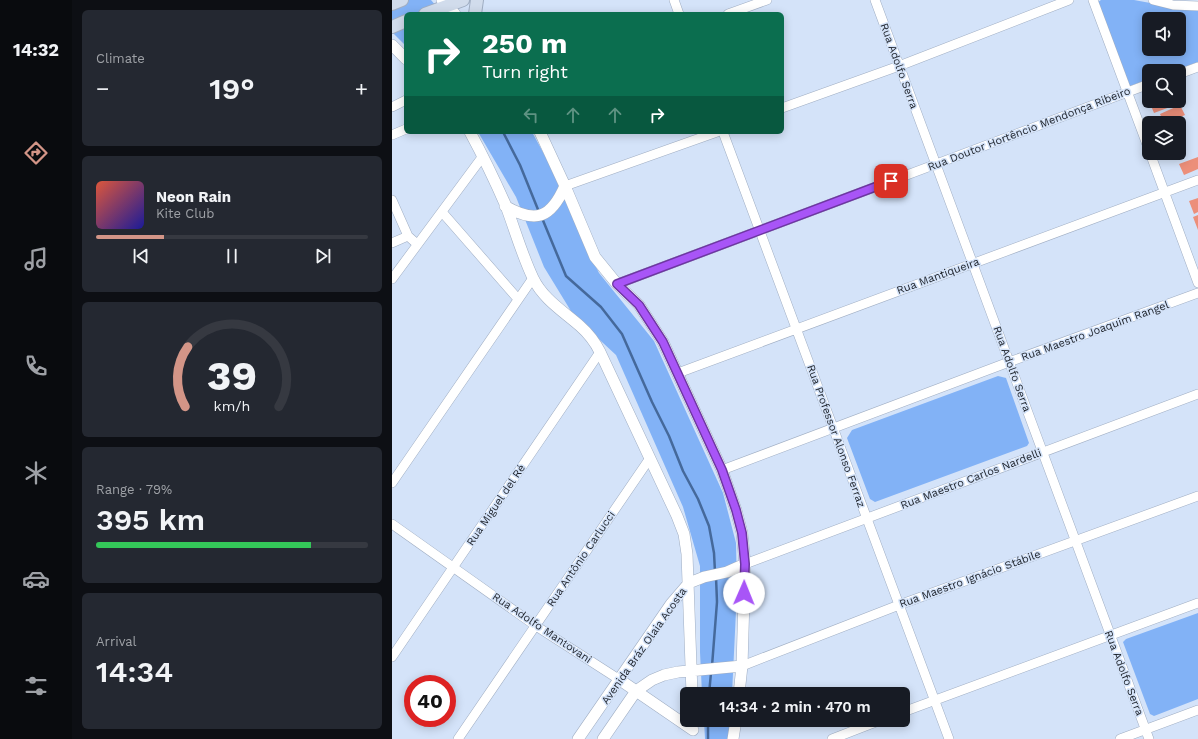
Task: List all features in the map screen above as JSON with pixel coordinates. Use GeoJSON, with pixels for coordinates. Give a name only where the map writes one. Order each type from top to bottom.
{"type":"FeatureCollection","features":[{"type":"Feature","properties":{"kind":"main road"},"geometry":{"type":"LineString","coordinates":[[392,4],[402,0]]}},
{"type":"Feature","properties":{"kind":"main road"},"geometry":{"type":"LineString","coordinates":[[432,12],[449,7],[463,0]]}},
{"type":"Feature","properties":{"kind":"main road"},"geometry":{"type":"LineString","coordinates":[[475,12],[477,0]]}},
{"type":"Feature","properties":{"kind":"main road"},"geometry":{"type":"LineString","coordinates":[[392,26],[404,22]]}},
{"type":"Feature","properties":{"kind":"street"},"geometry":{"type":"LineString","coordinates":[[674,0],[678,12]]}},
{"type":"Feature","properties":{"kind":"street"},"geometry":{"type":"LineString","coordinates":[[734,12],[767,0]]}},
{"type":"Feature","properties":{"kind":"street","name":"Rua Adolfo Serra"},"geometry":{"type":"LineString","coordinates":[[875,0],[1149,739]]}},
{"type":"Feature","properties":{"kind":"street"},"geometry":{"type":"LineString","coordinates":[[784,107],[899,66],[1069,0]]}},
{"type":"Feature","properties":{"kind":"street"},"geometry":{"type":"LineString","coordinates":[[1092,0],[1142,131]]}},
{"type":"Feature","properties":{"kind":"street"},"geometry":{"type":"LineString","coordinates":[[1153,0],[1173,5],[1198,6]]}},
{"type":"Feature","properties":{"kind":"street"},"geometry":{"type":"LineString","coordinates":[[392,45],[404,57]]}},
{"type":"Feature","properties":{"kind":"street"},"geometry":{"type":"LineString","coordinates":[[1186,71],[1198,67]]}},
{"type":"Feature","properties":{"kind":"street","name":"Rua Doutor Hortêncio Mendonça Ribeiro"},"geometry":{"type":"LineString","coordinates":[[617,284],[1142,87]]}},
{"type":"Feature","properties":{"kind":"street"},"geometry":{"type":"LineString","coordinates":[[392,107],[404,101]]}},
{"type":"Feature","properties":{"kind":"street"},"geometry":{"type":"LineString","coordinates":[[392,135],[404,129]]}},
{"type":"Feature","properties":{"kind":"street"},"geometry":{"type":"LineString","coordinates":[[471,134],[506,206],[533,278],[544,294],[561,311],[581,327],[593,340],[677,516],[684,534],[687,554],[692,687]]}},
{"type":"Feature","properties":{"kind":"street"},"geometry":{"type":"LineString","coordinates":[[541,134],[566,186],[595,257],[617,284],[639,305],[663,342],[722,470],[736,510],[742,533],[745,564],[742,666],[740,687]]}},
{"type":"Feature","properties":{"kind":"street"},"geometry":{"type":"LineString","coordinates":[[506,206],[517,213],[529,216],[541,215],[552,209],[559,200],[566,186],[711,134]]}},
{"type":"Feature","properties":{"kind":"street","name":"Rua Professor Alonso Ferraz"},"geometry":{"type":"LineString","coordinates":[[724,134],[948,739]]}},
{"type":"Feature","properties":{"kind":"street"},"geometry":{"type":"LineString","coordinates":[[392,279],[483,156]]}},
{"type":"Feature","properties":{"kind":"street"},"geometry":{"type":"LineString","coordinates":[[1153,160],[1198,283]]}},
{"type":"Feature","properties":{"kind":"street","name":"Rua Mantiqueira"},"geometry":{"type":"LineString","coordinates":[[678,373],[1198,180]]}},
{"type":"Feature","properties":{"kind":"street"},"geometry":{"type":"LineString","coordinates":[[392,200],[408,236],[417,244]]}},
{"type":"Feature","properties":{"kind":"street"},"geometry":{"type":"LineString","coordinates":[[442,212],[518,299]]}},
{"type":"Feature","properties":{"kind":"street"},"geometry":{"type":"LineString","coordinates":[[392,243],[408,236]]}},
{"type":"Feature","properties":{"kind":"street"},"geometry":{"type":"LineString","coordinates":[[392,483],[533,278]]}},
{"type":"Feature","properties":{"kind":"street","name":"Rua Maestro Joaquim Rangel"},"geometry":{"type":"LineString","coordinates":[[722,470],[1198,293]]}},
{"type":"Feature","properties":{"kind":"street","name":"Rua Miguel del Ré"},"geometry":{"type":"LineString","coordinates":[[392,657],[600,352]]}},
{"type":"Feature","properties":{"kind":"street","name":"Rua Maestro Carlos Nardelli"},"geometry":{"type":"LineString","coordinates":[[745,564],[1198,394]]}},
{"type":"Feature","properties":{"kind":"street","name":"Rua Antônio Carlucci"},"geometry":{"type":"LineString","coordinates":[[458,739],[650,458]]}},
{"type":"Feature","properties":{"kind":"street","name":"Rua Maestro Ignácio Stábile"},"geometry":{"type":"LineString","coordinates":[[742,666],[899,605],[1198,496]]}},
{"type":"Feature","properties":{"kind":"street","name":"Rua Adolfo Mantovani"},"geometry":{"type":"LineString","coordinates":[[392,524],[536,626],[620,680],[693,730]]}},
{"type":"Feature","properties":{"kind":"street","name":"Avenida Bráz Olaia Acosta"},"geometry":{"type":"LineString","coordinates":[[578,739],[671,604],[688,583],[704,577],[727,572],[745,564]]}},
{"type":"Feature","properties":{"kind":"street"},"geometry":{"type":"LineString","coordinates":[[910,709],[1198,603]]}},
{"type":"Feature","properties":{"kind":"street","name":"Avenida Bráz Olaia Acosta"},"geometry":{"type":"LineString","coordinates":[[602,739],[636,691],[652,680],[664,675],[678,672],[742,666]]}},
{"type":"Feature","properties":{"kind":"street"},"geometry":{"type":"LineString","coordinates":[[1120,739],[1198,710]]}},
{"type":"Feature","properties":{"kind":"street"},"geometry":{"type":"LineString","coordinates":[[733,739],[735,727]]}},
{"type":"Feature","properties":{"kind":"street"},"geometry":{"type":"LineString","coordinates":[[832,739],[863,727]]}},
{"type":"Feature","properties":{"kind":"shaded area"},"geometry":{"type":"Polygon","coordinates":[[[392,0],[431,0],[441,12],[404,12],[404,44],[392,32],[392,0]]]}},
{"type":"Feature","properties":{"kind":"shaded area"},"geometry":{"type":"Polygon","coordinates":[[[1101,0],[1134,0],[1172,7],[1198,8],[1198,62],[1186,66],[1186,64],[1142,64],[1142,82],[1130,86],[1098,2],[1101,0]]]}},
{"type":"Feature","properties":{"kind":"shaded area"},"geometry":{"type":"Polygon","coordinates":[[[479,134],[533,134],[550,165],[578,230],[599,273],[654,341],[723,493],[736,543],[737,590],[732,687],[702,687],[700,566],[683,507],[616,355],[574,316],[544,267],[516,197],[479,134]]]}},
{"type":"Feature","properties":{"kind":"shaded area"},"geometry":{"type":"Polygon","coordinates":[[[998,376],[1006,378],[1029,443],[1027,446],[875,502],[870,499],[847,438],[852,430],[998,376]]]}},
{"type":"Feature","properties":{"kind":"shaded area"},"geometry":{"type":"Polygon","coordinates":[[[1198,613],[1198,699],[1154,716],[1150,714],[1123,642],[1126,639],[1198,613]]]}},
{"type":"Feature","properties":{"kind":"shaded area"},"geometry":{"type":"Polygon","coordinates":[[[704,727],[730,727],[729,739],[705,739],[704,727]]]}},
{"type":"Feature","properties":{"kind":"building"},"geometry":{"type":"Polygon","coordinates":[[[1152,108],[1167,108],[1154,113],[1152,108]]]}},
{"type":"Feature","properties":{"kind":"building"},"geometry":{"type":"Polygon","coordinates":[[[1173,108],[1182,108],[1185,115],[1161,116],[1160,114],[1173,108]]]}},
{"type":"Feature","properties":{"kind":"building"},"geometry":{"type":"Polygon","coordinates":[[[1198,157],[1198,169],[1184,175],[1179,164],[1198,157]]]}},
{"type":"Feature","properties":{"kind":"building"},"geometry":{"type":"Polygon","coordinates":[[[1198,198],[1198,212],[1194,214],[1189,201],[1198,198]]]}},
{"type":"Feature","properties":{"kind":"building"},"geometry":{"type":"Polygon","coordinates":[[[1198,215],[1198,230],[1193,217],[1198,215]]]}},
{"type":"Feature","properties":{"kind":"waterway"},"geometry":{"type":"LineString","coordinates":[[504,134],[520,165],[539,212]]}},
{"type":"Feature","properties":{"kind":"waterway"},"geometry":{"type":"LineString","coordinates":[[542,218],[566,276],[601,307],[622,334],[709,526],[714,553],[715,572]]}},
{"type":"Feature","properties":{"kind":"waterway"},"geometry":{"type":"LineString","coordinates":[[712,666],[717,602],[716,577]]}},
{"type":"Feature","properties":{"kind":"waterway"},"geometry":{"type":"LineString","coordinates":[[710,687],[711,673]]}},
{"type":"Feature","properties":{"kind":"waterway"},"geometry":{"type":"LineString","coordinates":[[708,727],[708,739]]}},
{"type":"Feature","properties":{"kind":"route"},"geometry":{"type":"LineString","coordinates":[[744,593],[745,564],[742,533],[736,510],[722,470],[663,342],[639,305],[617,284],[891,181]]}}]}
